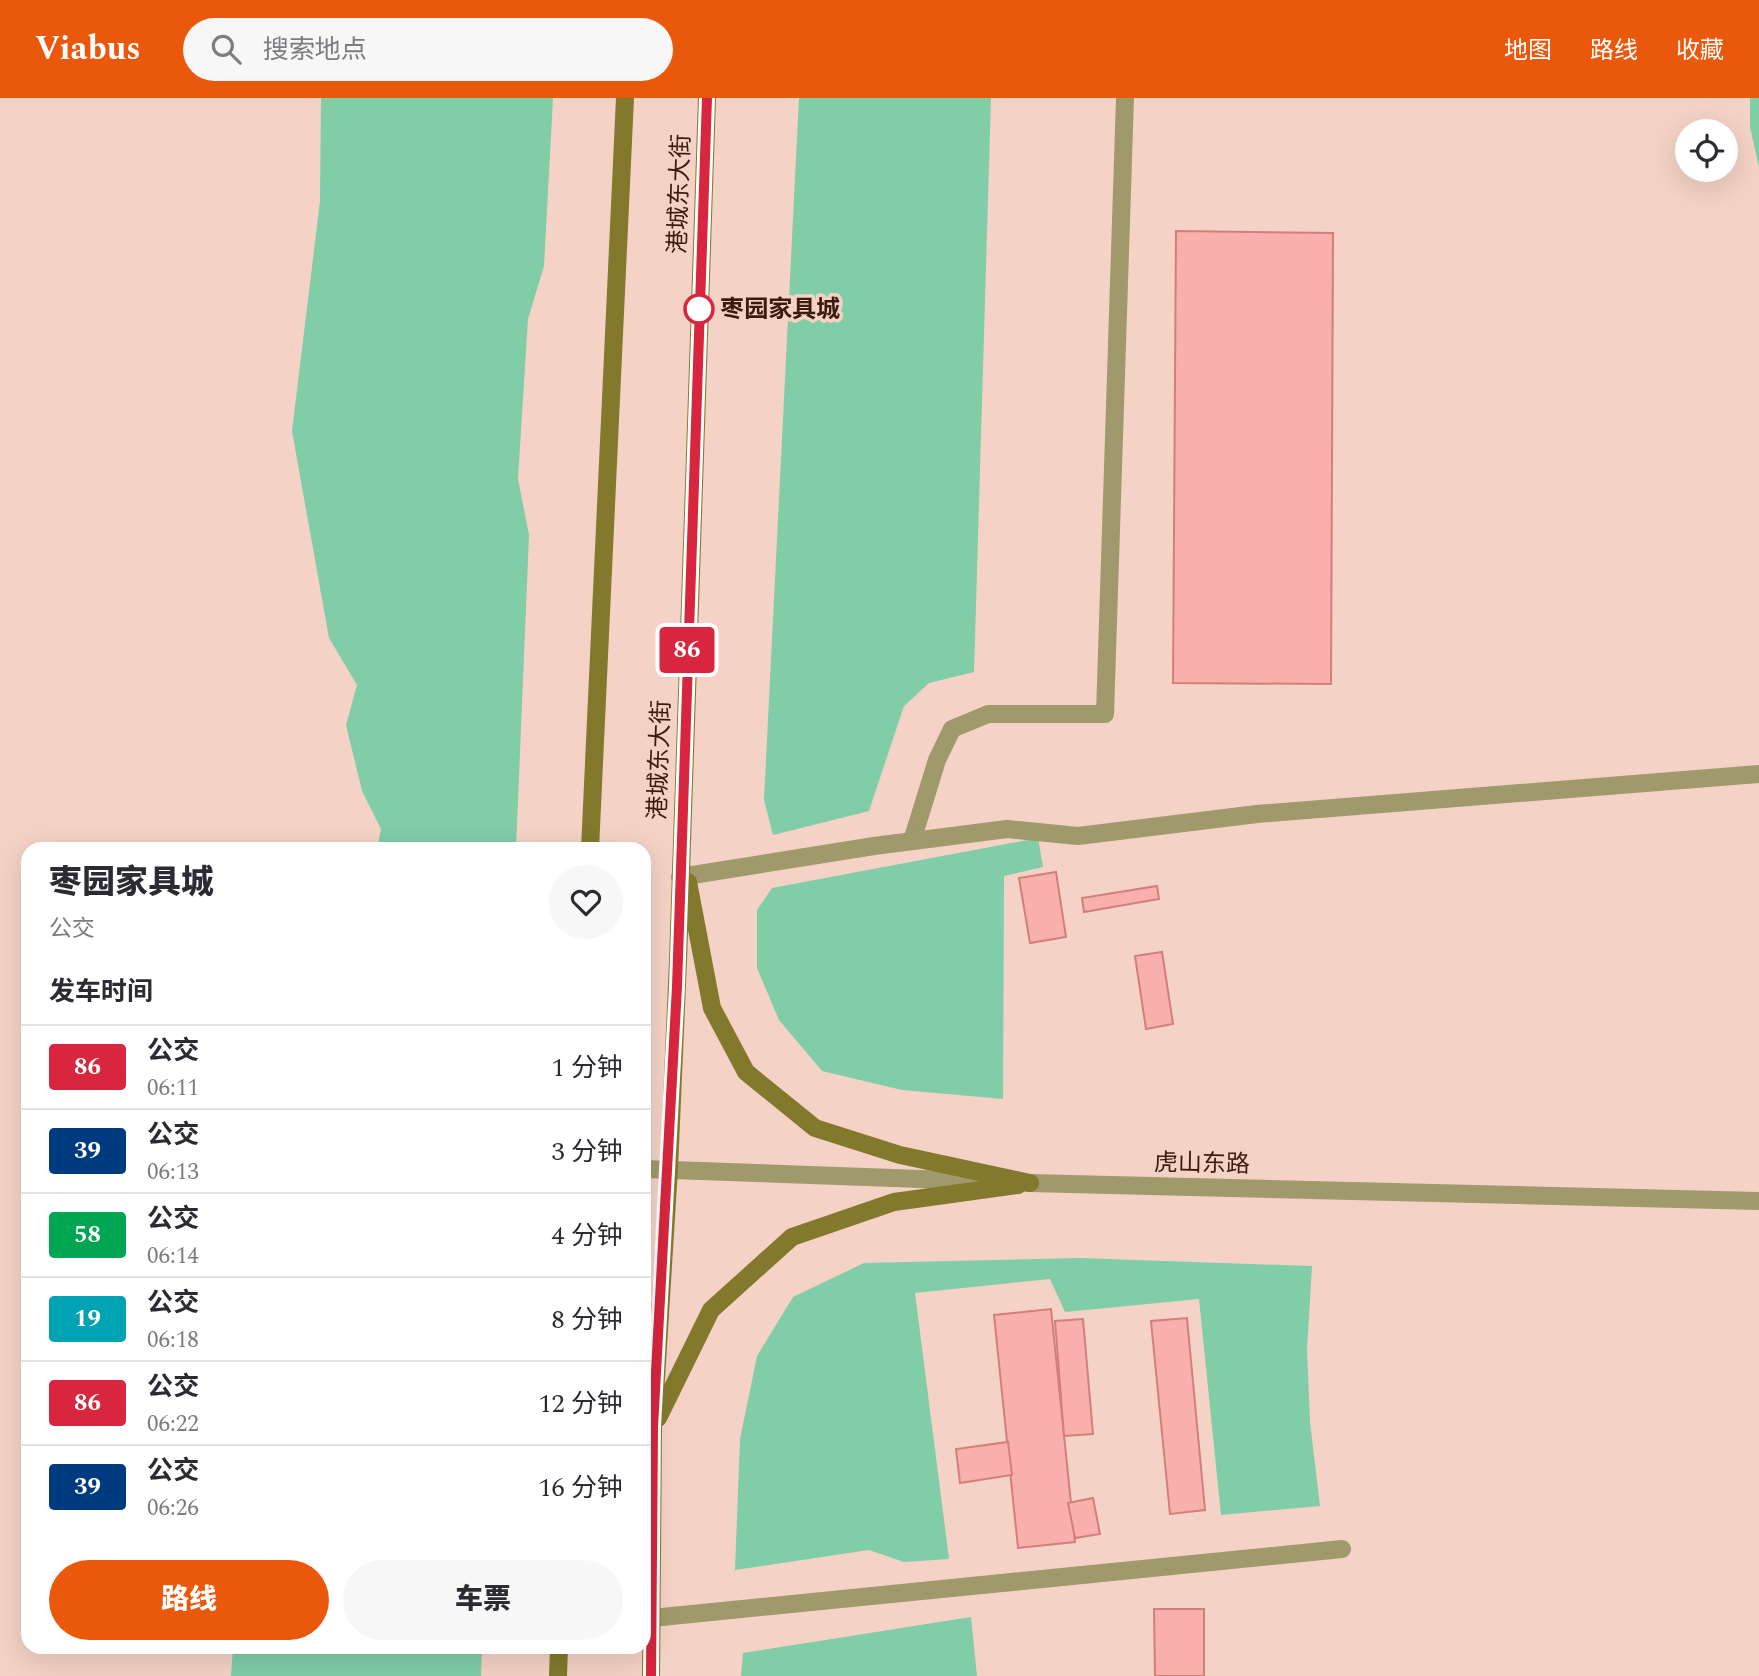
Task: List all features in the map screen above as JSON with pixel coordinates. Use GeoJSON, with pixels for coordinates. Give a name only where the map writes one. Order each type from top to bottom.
{"type":"FeatureCollection","features":[{"type":"Feature","properties":{"kind":"main road"},"geometry":{"type":"LineString","coordinates":[[590,842],[625,98]]}},
{"type":"Feature","properties":{"kind":"main road","name":"港城东大街"},"geometry":{"type":"LineString","coordinates":[[651,1647],[653,1427],[683,877],[681,829],[707,98]]}},
{"type":"Feature","properties":{"kind":"main road"},"geometry":{"type":"LineString","coordinates":[[683,877],[712,1008],[746,1072],[815,1128],[900,1155],[1030,1183]]}},
{"type":"Feature","properties":{"kind":"main road"},"geometry":{"type":"LineString","coordinates":[[653,1427],[711,1310],[792,1237],[894,1202],[1030,1183]]}},
{"type":"Feature","properties":{"kind":"main road"},"geometry":{"type":"LineString","coordinates":[[558,1676],[559,1654]]}},
{"type":"Feature","properties":{"kind":"main road","name":"港城东大街"},"geometry":{"type":"LineString","coordinates":[[650,1676],[651,1654]]}},
{"type":"Feature","properties":{"kind":"street"},"geometry":{"type":"LineString","coordinates":[[912,842],[937,760],[952,729],[988,714],[1105,714],[1125,98]]}},
{"type":"Feature","properties":{"kind":"street"},"geometry":{"type":"LineString","coordinates":[[683,877],[1007,829],[1078,836],[1257,814],[1759,775]]}},
{"type":"Feature","properties":{"kind":"street","name":"虎山东路"},"geometry":{"type":"LineString","coordinates":[[651,1169],[1030,1183],[1759,1201]]}},
{"type":"Feature","properties":{"kind":"street"},"geometry":{"type":"LineString","coordinates":[[652,1618],[1342,1549]]}},
{"type":"Feature","properties":{"kind":"green space"},"geometry":{"type":"Polygon","coordinates":[[[321,98],[553,98],[544,266],[528,319],[518,479],[529,535],[516,842],[378,842],[381,829],[362,791],[346,725],[357,685],[329,638],[292,431],[320,201],[321,98]]]}},
{"type":"Feature","properties":{"kind":"green space"},"geometry":{"type":"Polygon","coordinates":[[[799,98],[991,98],[974,672],[929,683],[904,706],[869,811],[773,835],[764,800],[799,98]]]}},
{"type":"Feature","properties":{"kind":"green space"},"geometry":{"type":"Polygon","coordinates":[[[1750,98],[1759,98],[1759,167],[1750,127],[1750,98]]]}},
{"type":"Feature","properties":{"kind":"green space"},"geometry":{"type":"Polygon","coordinates":[[[1038,838],[1043,867],[1004,876],[1003,1099],[902,1090],[822,1071],[779,1020],[757,968],[757,910],[772,888],[1038,838]]]}},
{"type":"Feature","properties":{"kind":"green space"},"geometry":{"type":"Polygon","coordinates":[[[1079,1258],[1312,1266],[1307,1350],[1310,1422],[1320,1506],[1221,1515],[1199,1299],[1065,1312],[1050,1279],[915,1293],[949,1559],[904,1562],[869,1550],[735,1570],[740,1439],[757,1356],[793,1297],[864,1263],[1079,1258]]]}},
{"type":"Feature","properties":{"kind":"green space"},"geometry":{"type":"Polygon","coordinates":[[[971,1617],[977,1676],[741,1676],[743,1653],[971,1617]]]}},
{"type":"Feature","properties":{"kind":"green space"},"geometry":{"type":"Polygon","coordinates":[[[233,1654],[482,1654],[481,1676],[231,1676],[233,1654]]]}},
{"type":"Feature","properties":{"kind":"building"},"geometry":{"type":"Polygon","coordinates":[[[1176,231],[1333,233],[1331,684],[1173,683],[1176,231]]]}},
{"type":"Feature","properties":{"kind":"building"},"geometry":{"type":"Polygon","coordinates":[[[1056,872],[1066,937],[1030,943],[1019,878],[1056,872]]]}},
{"type":"Feature","properties":{"kind":"building"},"geometry":{"type":"Polygon","coordinates":[[[1157,886],[1159,899],[1084,912],[1082,898],[1157,886]]]}},
{"type":"Feature","properties":{"kind":"building"},"geometry":{"type":"Polygon","coordinates":[[[1162,952],[1173,1024],[1146,1029],[1135,956],[1162,952]]]}},
{"type":"Feature","properties":{"kind":"building"},"geometry":{"type":"Polygon","coordinates":[[[1051,1309],[1075,1542],[1018,1548],[994,1315],[1051,1309]]]}},
{"type":"Feature","properties":{"kind":"building"},"geometry":{"type":"Polygon","coordinates":[[[1187,1318],[1205,1510],[1170,1514],[1151,1321],[1187,1318]]]}},
{"type":"Feature","properties":{"kind":"building"},"geometry":{"type":"Polygon","coordinates":[[[1083,1319],[1093,1434],[1064,1436],[1055,1321],[1083,1319]]]}},
{"type":"Feature","properties":{"kind":"building"},"geometry":{"type":"Polygon","coordinates":[[[1008,1442],[1012,1475],[960,1483],[956,1449],[1008,1442]]]}},
{"type":"Feature","properties":{"kind":"building"},"geometry":{"type":"Polygon","coordinates":[[[1093,1498],[1100,1534],[1075,1538],[1068,1503],[1093,1498]]]}},
{"type":"Feature","properties":{"kind":"building"},"geometry":{"type":"Polygon","coordinates":[[[1154,1609],[1204,1609],[1204,1676],[1155,1676],[1154,1609]]]}},
{"type":"Feature","properties":{"kind":"bus line","name":"86"},"geometry":{"type":"LineString","coordinates":[[651,1676],[653,1427],[677,987],[707,98]]}},
{"type":"Feature","properties":{"kind":"place","name":"枣园家具城"},"geometry":{"type":"Point","coordinates":[699,309]}}]}
